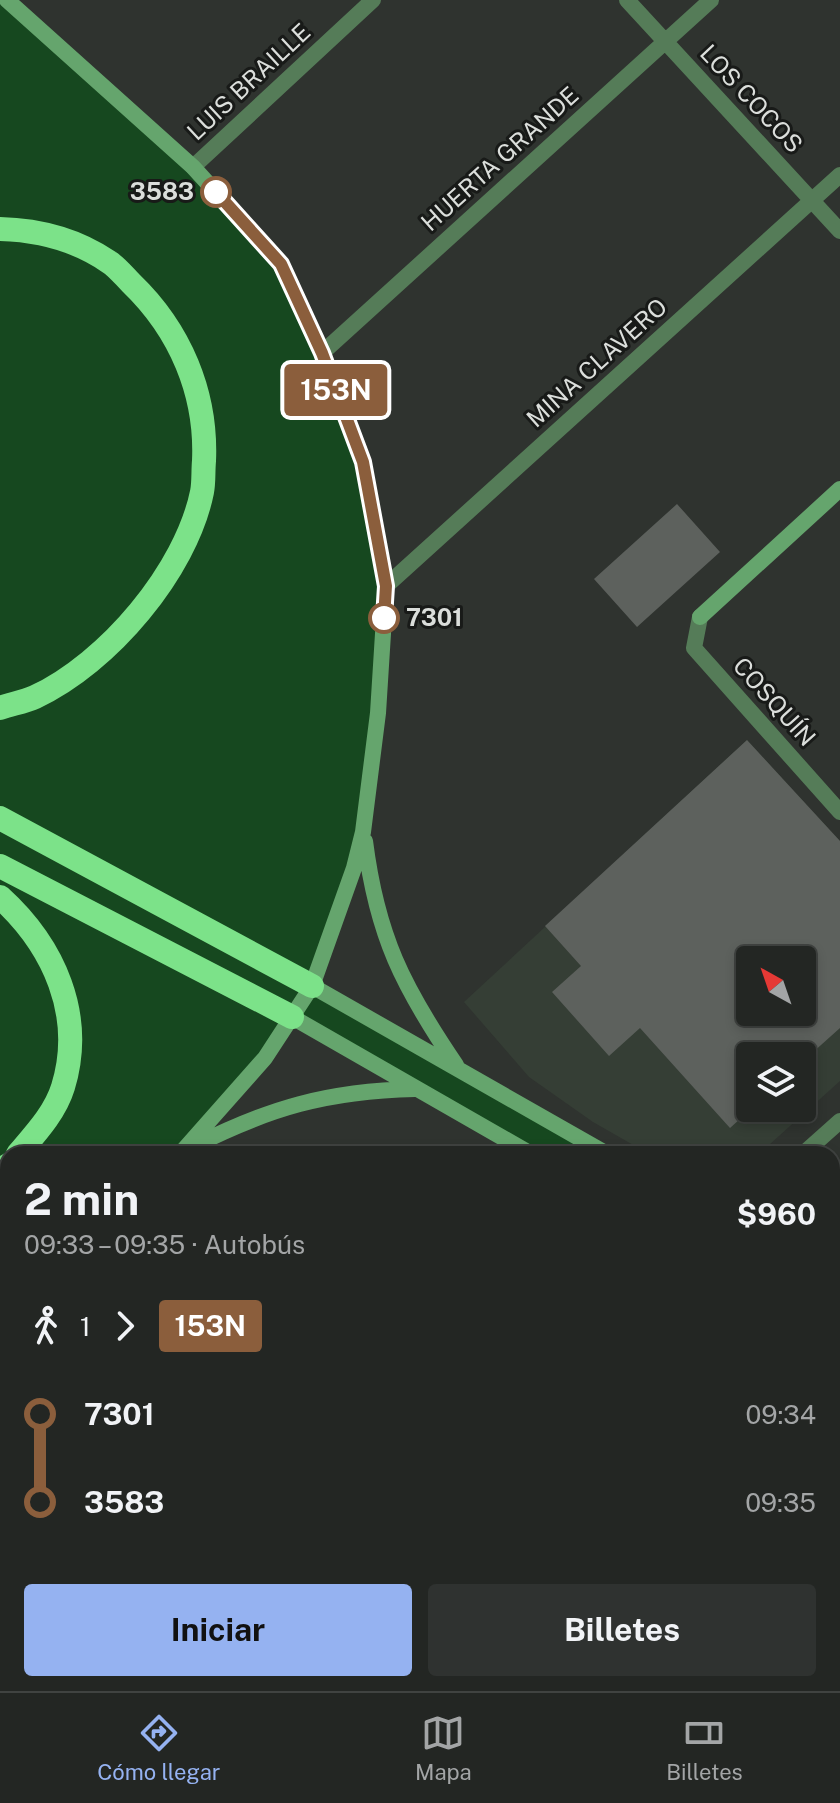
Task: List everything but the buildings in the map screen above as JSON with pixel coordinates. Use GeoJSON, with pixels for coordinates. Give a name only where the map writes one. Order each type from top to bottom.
{"type":"FeatureCollection","features":[{"type":"Feature","properties":{"kind":"highway"},"geometry":{"type":"LineString","coordinates":[[0,229],[56,236],[109,262],[151,302],[177,341],[191,374],[205,433],[203,491],[186,540],[159,587],[123,630],[75,672],[34,698],[0,708]]}},
{"type":"Feature","properties":{"kind":"highway"},"geometry":{"type":"LineString","coordinates":[[0,818],[312,986]]}},
{"type":"Feature","properties":{"kind":"highway"},"geometry":{"type":"LineString","coordinates":[[0,866],[292,1017]]}},
{"type":"Feature","properties":{"kind":"highway"},"geometry":{"type":"LineString","coordinates":[[0,897],[41,945],[62,984],[71,1033],[62,1088],[43,1126],[25,1146]]}},
{"type":"Feature","properties":{"kind":"main road"},"geometry":{"type":"LineString","coordinates":[[10,1],[193,167],[281,264],[322,353],[363,462],[386,586],[378,713],[363,832],[354,868],[312,986],[265,1058],[187,1146]]}},
{"type":"Feature","properties":{"kind":"main road"},"geometry":{"type":"LineString","coordinates":[[700,617],[840,489]]}},
{"type":"Feature","properties":{"kind":"main road"},"geometry":{"type":"LineString","coordinates":[[363,832],[370,883],[388,945],[403,981],[459,1070]]}},
{"type":"Feature","properties":{"kind":"main road"},"geometry":{"type":"LineString","coordinates":[[312,986],[593,1146]]}},
{"type":"Feature","properties":{"kind":"main road"},"geometry":{"type":"LineString","coordinates":[[292,1017],[517,1146]]}},
{"type":"Feature","properties":{"kind":"main road"},"geometry":{"type":"LineString","coordinates":[[194,1146],[246,1120],[289,1106],[337,1095],[418,1089]]}},
{"type":"Feature","properties":{"kind":"street","name":"LUIS BRAILLE"},"geometry":{"type":"LineString","coordinates":[[193,167],[373,0]]}},
{"type":"Feature","properties":{"kind":"street","name":"LOS COCOS"},"geometry":{"type":"LineString","coordinates":[[627,0],[840,231]]}},
{"type":"Feature","properties":{"kind":"street","name":"HUERTA GRANDE"},"geometry":{"type":"LineString","coordinates":[[322,353],[711,0]]}},
{"type":"Feature","properties":{"kind":"street","name":"MINA CLAVERO"},"geometry":{"type":"LineString","coordinates":[[386,586],[840,175]]}},
{"type":"Feature","properties":{"kind":"street","name":"COSQUÍN"},"geometry":{"type":"LineString","coordinates":[[700,617],[694,648],[840,812]]}},
{"type":"Feature","properties":{"kind":"street"},"geometry":{"type":"LineString","coordinates":[[812,1146],[840,1121]]}},
{"type":"Feature","properties":{"kind":"shaded area"},"geometry":{"type":"Polygon","coordinates":[[[747,740],[840,841],[840,1081],[816,1103],[816,1042],[736,1042],[736,1122],[795,1122],[768,1146],[635,1146],[593,1122],[529,1077],[464,1002],[747,740]]]}},
{"type":"Feature","properties":{"kind":"green space"},"geometry":{"type":"Polygon","coordinates":[[[0,0],[193,167],[281,264],[363,462],[386,586],[363,832],[312,986],[593,1146],[517,1146],[292,1017],[187,1146],[0,1146],[0,0]]]}},
{"type":"Feature","properties":{"kind":"bus line","name":"153N"},"geometry":{"type":"LineString","coordinates":[[216,192],[281,264],[322,353],[363,462],[386,586],[384,618]]}},
{"type":"Feature","properties":{"kind":"place","name":"3583"},"geometry":{"type":"Point","coordinates":[216,192]}},
{"type":"Feature","properties":{"kind":"place","name":"7301"},"geometry":{"type":"Point","coordinates":[384,618]}}]}
